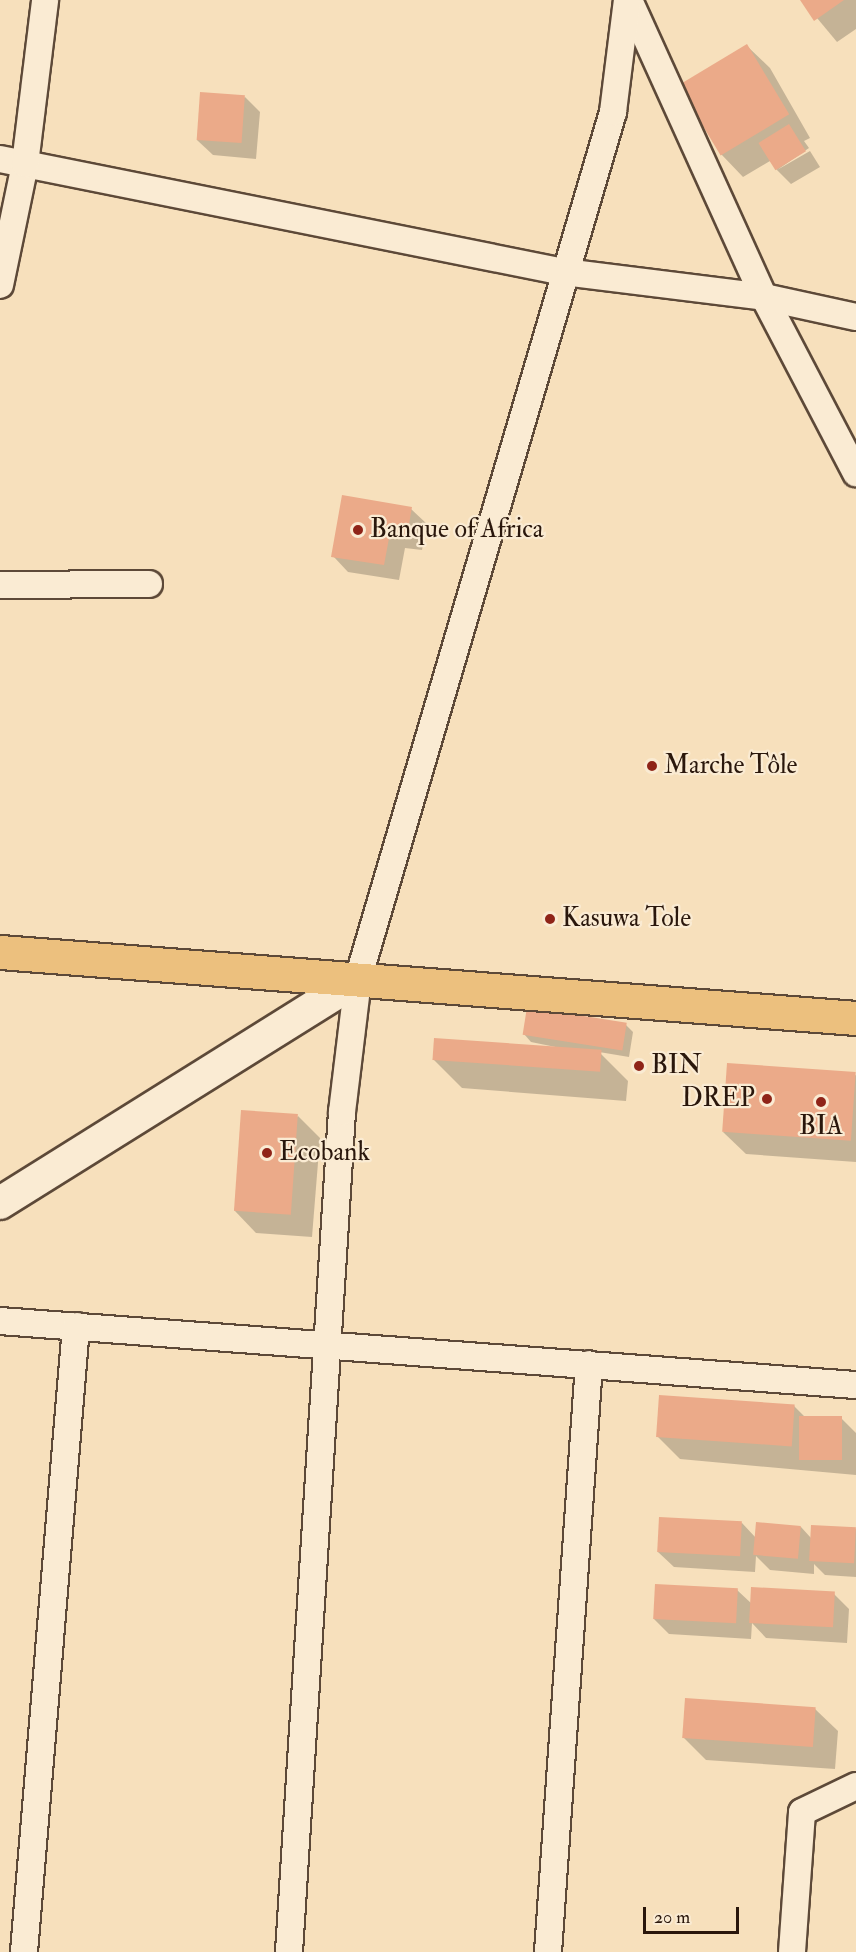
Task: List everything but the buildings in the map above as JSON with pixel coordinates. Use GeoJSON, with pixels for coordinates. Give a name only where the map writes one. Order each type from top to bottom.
{"type":"FeatureCollection","features":[{"type":"Feature","properties":{"kind":"main road"},"geometry":{"type":"LineString","coordinates":[[0,952],[856,1018]]}},
{"type":"Feature","properties":{"kind":"street"},"geometry":{"type":"LineString","coordinates":[[0,285],[25,164],[45,0]]}},
{"type":"Feature","properties":{"kind":"street"},"geometry":{"type":"LineString","coordinates":[[288,1952],[342,1112],[358,979],[564,272],[613,112],[628,0]]}},
{"type":"Feature","properties":{"kind":"street"},"geometry":{"type":"LineString","coordinates":[[628,0],[764,297],[856,474]]}},
{"type":"Feature","properties":{"kind":"street"},"geometry":{"type":"LineString","coordinates":[[0,159],[564,272],[764,297],[856,317]]}},
{"type":"Feature","properties":{"kind":"street"},"geometry":{"type":"LineString","coordinates":[[0,585],[149,584]]}},
{"type":"Feature","properties":{"kind":"street"},"geometry":{"type":"LineString","coordinates":[[0,1203],[358,979]]}},
{"type":"Feature","properties":{"kind":"street"},"geometry":{"type":"LineString","coordinates":[[0,1321],[856,1385]]}},
{"type":"Feature","properties":{"kind":"street"},"geometry":{"type":"LineString","coordinates":[[24,1952],[76,1326]]}},
{"type":"Feature","properties":{"kind":"street"},"geometry":{"type":"LineString","coordinates":[[548,1952],[590,1364]]}},
{"type":"Feature","properties":{"kind":"street"},"geometry":{"type":"LineString","coordinates":[[792,1952],[802,1812],[856,1786]]}},
{"type":"Feature","properties":{"kind":"place","name":"Banque of Africa"},"geometry":{"type":"Point","coordinates":[358,530]}},
{"type":"Feature","properties":{"kind":"place","name":"Marche Tôle"},"geometry":{"type":"Point","coordinates":[652,766]}},
{"type":"Feature","properties":{"kind":"place","name":"Kasuwa Tole"},"geometry":{"type":"Point","coordinates":[550,919]}},
{"type":"Feature","properties":{"kind":"place","name":"BIN"},"geometry":{"type":"Point","coordinates":[639,1066]}},
{"type":"Feature","properties":{"kind":"place","name":"DREP"},"geometry":{"type":"Point","coordinates":[767,1099]}},
{"type":"Feature","properties":{"kind":"place","name":"BIA"},"geometry":{"type":"Point","coordinates":[821,1102]}},
{"type":"Feature","properties":{"kind":"place","name":"Ecobank"},"geometry":{"type":"Point","coordinates":[267,1153]}}]}
